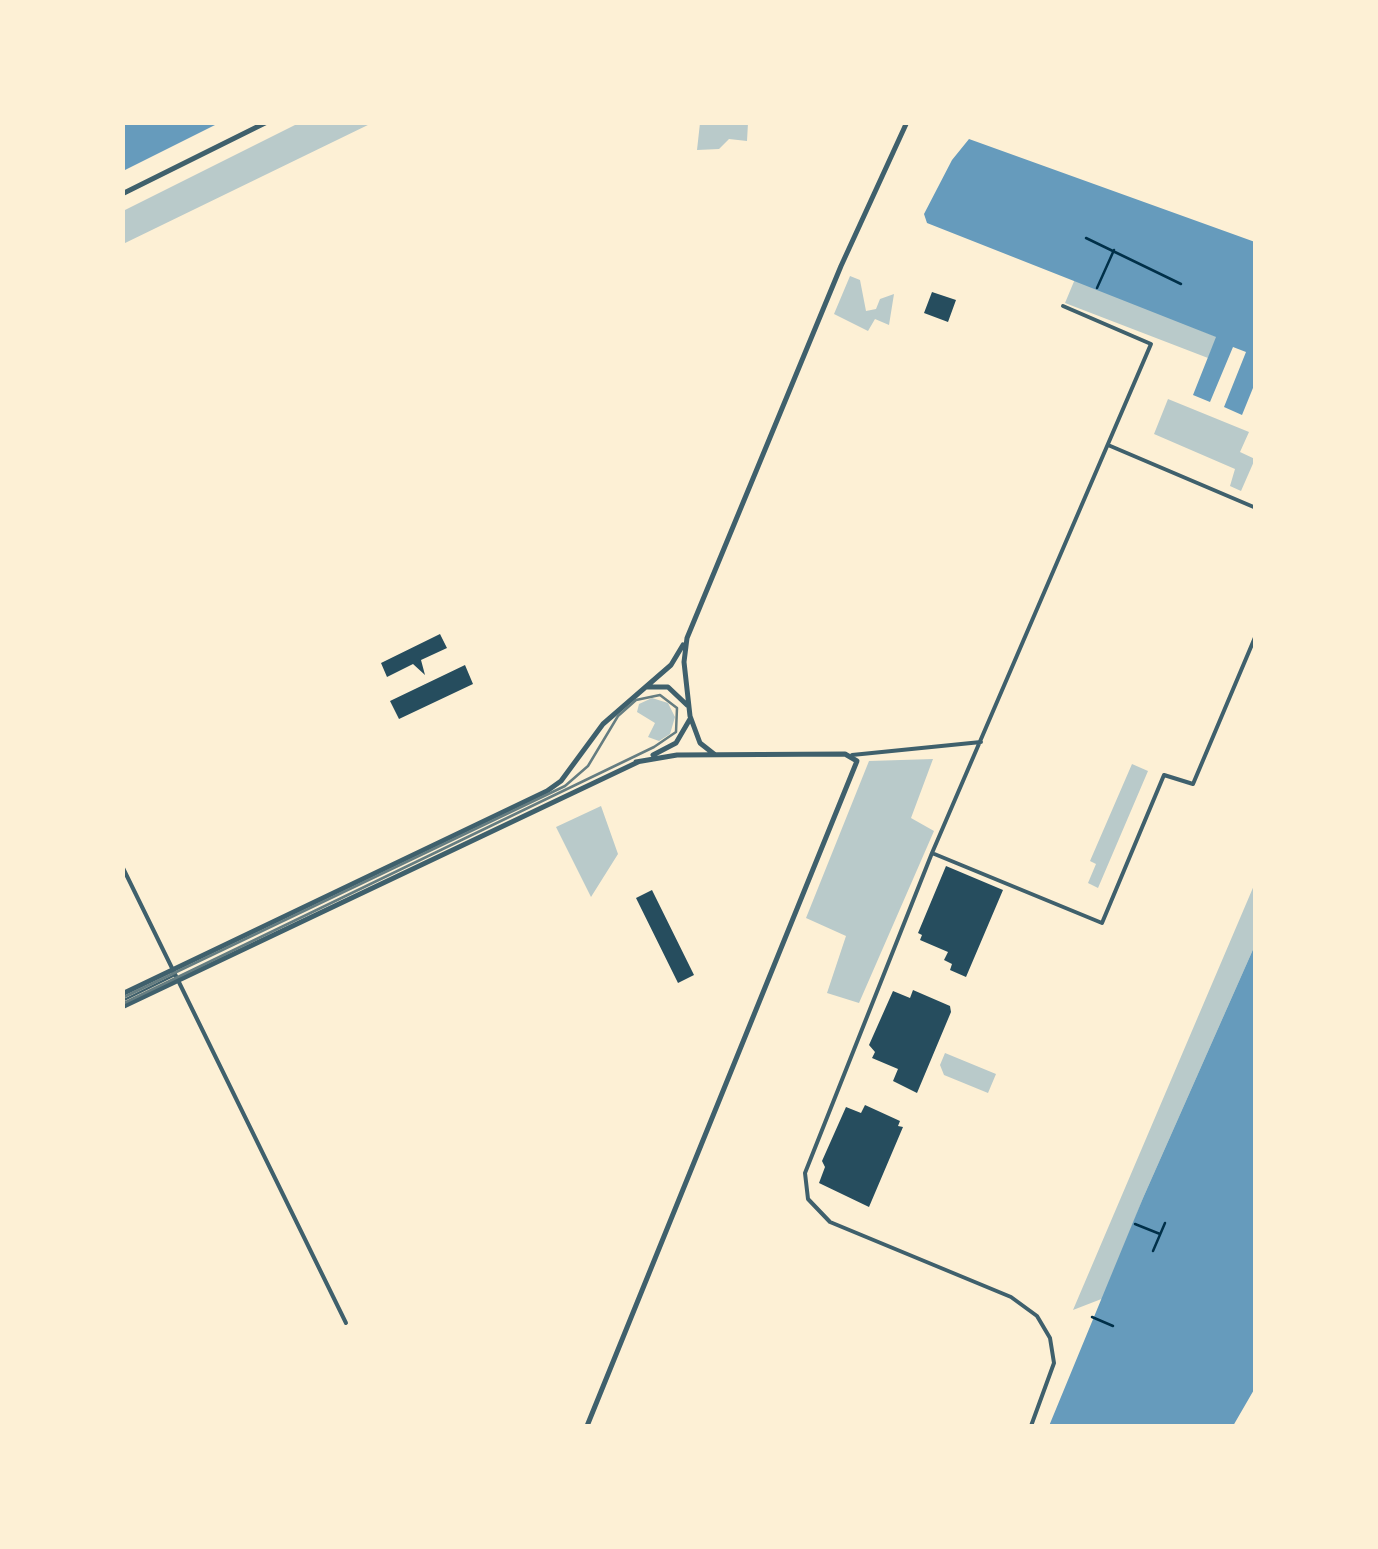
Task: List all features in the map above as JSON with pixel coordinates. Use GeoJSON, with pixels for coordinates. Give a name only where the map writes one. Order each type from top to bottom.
{"type":"FeatureCollection","features":[{"type":"Feature","properties":{"kind":"street"},"geometry":{"type":"LineString","coordinates":[[122,194],[266,122]]}},
{"type":"Feature","properties":{"kind":"street"},"geometry":{"type":"LineString","coordinates":[[122,1001],[547,790],[568,772],[603,724],[670,665],[687,638],[841,266],[907,122]]}},
{"type":"Feature","properties":{"kind":"street"},"geometry":{"type":"LineString","coordinates":[[1031,1426],[1054,1363],[1050,1338],[1037,1316],[1011,1297],[830,1222],[816,1211],[804,1186],[809,1160],[932,853],[1151,344],[1063,306]]}},
{"type":"Feature","properties":{"kind":"street"},"geometry":{"type":"LineString","coordinates":[[1108,445],[1256,508]]}},
{"type":"Feature","properties":{"kind":"street"},"geometry":{"type":"LineString","coordinates":[[932,853],[1102,923],[1164,774],[1194,784],[1256,634]]}},
{"type":"Feature","properties":{"kind":"street"},"geometry":{"type":"LineString","coordinates":[[122,1001],[676,743],[690,712],[687,638]]}},
{"type":"Feature","properties":{"kind":"street"},"geometry":{"type":"LineString","coordinates":[[639,690],[668,687],[684,698],[700,742],[716,755]]}},
{"type":"Feature","properties":{"kind":"street"},"geometry":{"type":"LineString","coordinates":[[636,762],[677,755],[852,755],[982,742]]}},
{"type":"Feature","properties":{"kind":"street"},"geometry":{"type":"LineString","coordinates":[[587,1426],[856,766],[852,755]]}},
{"type":"Feature","properties":{"kind":"street"},"geometry":{"type":"LineString","coordinates":[[568,772],[571,782],[582,786]]}},
{"type":"Feature","properties":{"kind":"street"},"geometry":{"type":"LineString","coordinates":[[122,866],[346,1322]]}},
{"type":"Feature","properties":{"kind":"path"},"geometry":{"type":"LineString","coordinates":[[1086,238],[1181,284]]}},
{"type":"Feature","properties":{"kind":"path"},"geometry":{"type":"LineString","coordinates":[[1097,288],[1114,250]]}},
{"type":"Feature","properties":{"kind":"path"},"geometry":{"type":"LineString","coordinates":[[1153,1250],[1165,1223]]}},
{"type":"Feature","properties":{"kind":"path"},"geometry":{"type":"LineString","coordinates":[[1135,1224],[1160,1234]]}},
{"type":"Feature","properties":{"kind":"path"},"geometry":{"type":"LineString","coordinates":[[1092,1317],[1112,1326]]}},
{"type":"Feature","properties":{"kind":"shaded area"},"geometry":{"type":"Polygon","coordinates":[[[301,122],[372,123],[123,244],[123,211],[301,122]]]}},
{"type":"Feature","properties":{"kind":"shaded area"},"geometry":{"type":"Polygon","coordinates":[[[700,123],[748,123],[747,141],[729,139],[719,149],[697,150],[700,123]]]}},
{"type":"Feature","properties":{"kind":"shaded area"},"geometry":{"type":"Polygon","coordinates":[[[850,276],[860,280],[866,311],[876,309],[880,299],[894,294],[889,325],[875,319],[868,331],[834,314],[850,276]]]}},
{"type":"Feature","properties":{"kind":"shaded area"},"geometry":{"type":"Polygon","coordinates":[[[1075,279],[1217,337],[1208,358],[1065,303],[1075,279]]]}},
{"type":"Feature","properties":{"kind":"shaded area"},"geometry":{"type":"Polygon","coordinates":[[[1168,399],[1249,432],[1240,452],[1255,459],[1241,491],[1230,486],[1235,469],[1154,434],[1168,399]]]}},
{"type":"Feature","properties":{"kind":"shaded area"},"geometry":{"type":"Polygon","coordinates":[[[652,698],[668,703],[675,717],[670,734],[659,741],[648,737],[655,723],[637,712],[639,704],[652,698]]]}},
{"type":"Feature","properties":{"kind":"shaded area"},"geometry":{"type":"Polygon","coordinates":[[[933,759],[911,818],[934,831],[859,1003],[827,993],[846,936],[806,918],[869,761],[933,759]]]}},
{"type":"Feature","properties":{"kind":"shaded area"},"geometry":{"type":"Polygon","coordinates":[[[1132,764],[1148,771],[1098,888],[1088,883],[1096,864],[1090,861],[1132,764]]]}},
{"type":"Feature","properties":{"kind":"shaded area"},"geometry":{"type":"Polygon","coordinates":[[[601,806],[618,854],[591,897],[556,827],[601,806]]]}},
{"type":"Feature","properties":{"kind":"shaded area"},"geometry":{"type":"Polygon","coordinates":[[[1255,883],[1255,945],[1143,1198],[1104,1298],[1073,1310],[1255,883]]]}},
{"type":"Feature","properties":{"kind":"shaded area"},"geometry":{"type":"Polygon","coordinates":[[[945,1053],[996,1074],[988,1093],[944,1075],[940,1065],[945,1053]]]}},
{"type":"Feature","properties":{"kind":"water"},"geometry":{"type":"Polygon","coordinates":[[[123,122],[219,122],[219,123],[123,171],[123,122]]]}},
{"type":"Feature","properties":{"kind":"water"},"geometry":{"type":"Polygon","coordinates":[[[969,139],[1255,242],[1255,383],[1242,415],[1224,407],[1246,352],[1233,347],[1210,402],[1193,395],[1216,337],[927,223],[924,214],[952,160],[969,139]]]}},
{"type":"Feature","properties":{"kind":"water"},"geometry":{"type":"Polygon","coordinates":[[[1255,945],[1255,1388],[1233,1426],[1049,1426],[1143,1198],[1255,945]]]}},
{"type":"Feature","properties":{"kind":"building"},"geometry":{"type":"Polygon","coordinates":[[[932,292],[956,300],[948,322],[924,313],[932,292]]]}},
{"type":"Feature","properties":{"kind":"building"},"geometry":{"type":"Polygon","coordinates":[[[440,634],[447,648],[421,660],[425,675],[413,664],[387,677],[381,663],[440,634]]]}},
{"type":"Feature","properties":{"kind":"building"},"geometry":{"type":"Polygon","coordinates":[[[465,665],[473,684],[399,719],[390,701],[465,665]]]}},
{"type":"Feature","properties":{"kind":"building"},"geometry":{"type":"Polygon","coordinates":[[[946,866],[1003,890],[966,977],[950,970],[952,964],[944,960],[948,952],[920,940],[922,935],[918,933],[946,866]]]}},
{"type":"Feature","properties":{"kind":"building"},"geometry":{"type":"Polygon","coordinates":[[[652,890],[694,975],[678,983],[636,898],[652,890]]]}},
{"type":"Feature","properties":{"kind":"building"},"geometry":{"type":"Polygon","coordinates":[[[913,990],[950,1006],[951,1012],[917,1093],[893,1081],[898,1069],[872,1058],[875,1052],[869,1045],[893,991],[910,998],[913,990]]]}},
{"type":"Feature","properties":{"kind":"building"},"geometry":{"type":"Polygon","coordinates":[[[865,1105],[900,1121],[898,1126],[903,1127],[869,1207],[819,1183],[825,1167],[822,1161],[846,1107],[861,1113],[865,1105]]]}},
{"type":"Feature","properties":{"kind":"tram line"},"geometry":{"type":"LineString","coordinates":[[122,998],[565,786],[588,766],[618,716],[636,700],[660,695],[677,708],[676,732],[654,747],[122,1004]]}}]}
